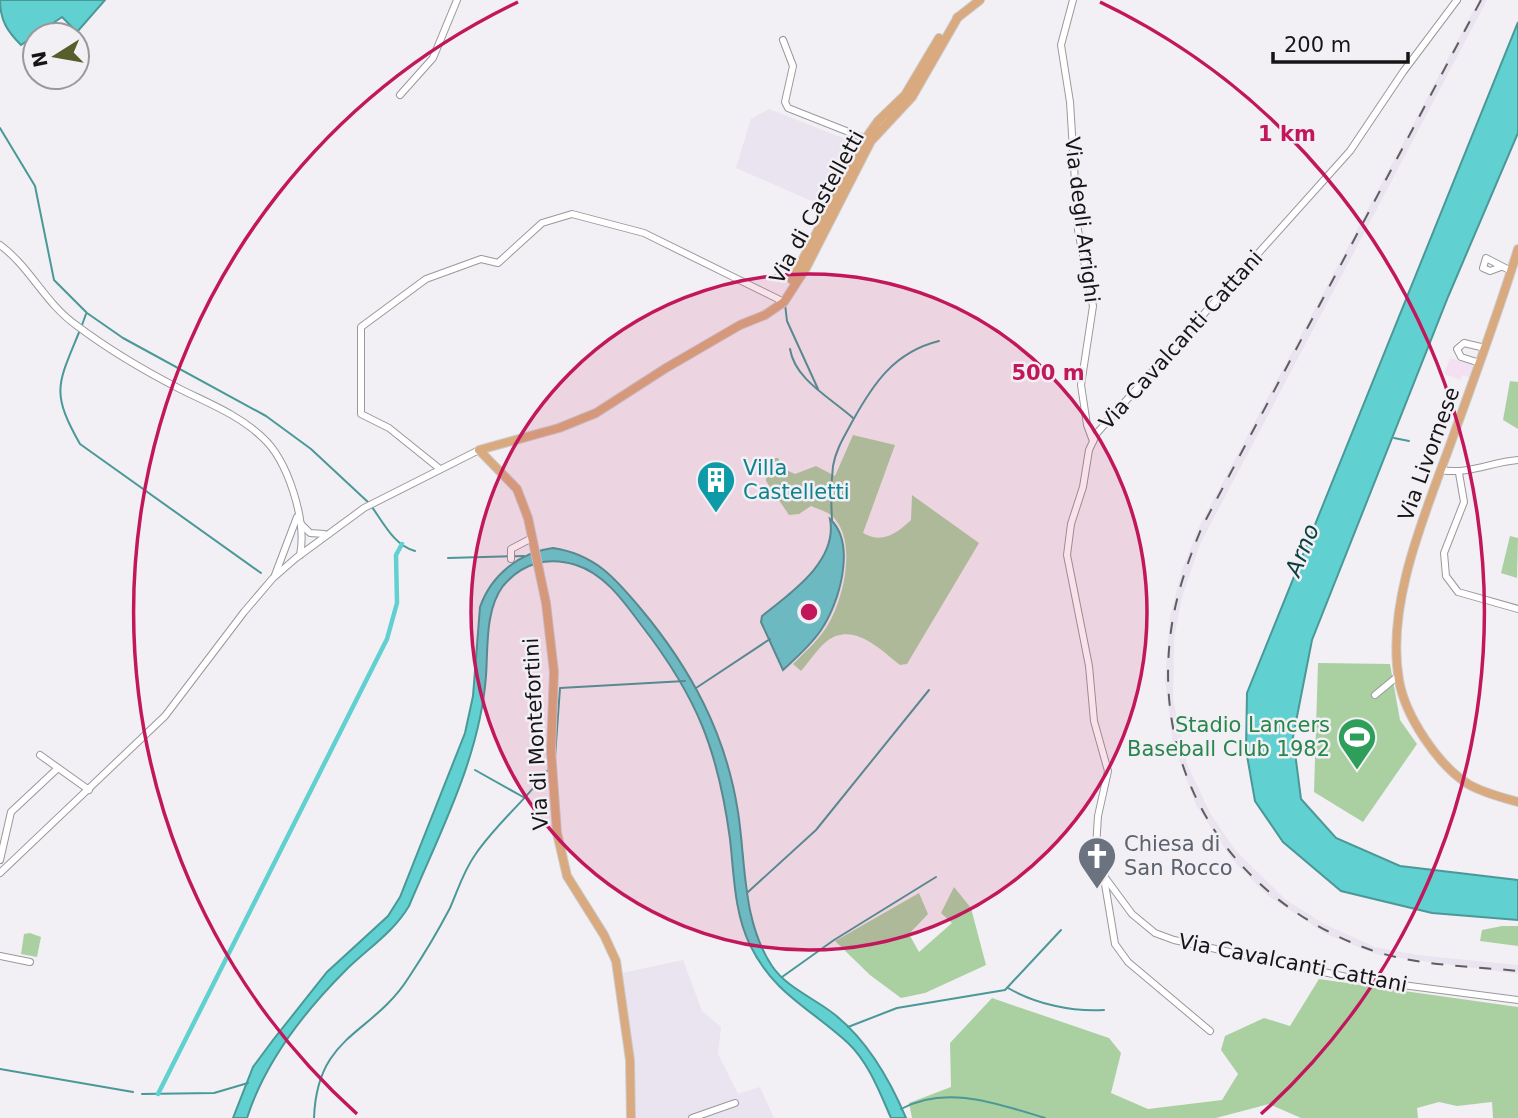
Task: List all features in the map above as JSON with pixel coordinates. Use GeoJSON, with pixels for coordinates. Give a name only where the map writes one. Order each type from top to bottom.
{"type":"FeatureCollection","features":[{"type":"Feature","properties":{"kind":"main road","name":"Via di Castelletti"},"geometry":{"type":"LineString","coordinates":[[479,450],[559,428],[596,413],[719,337],[774,309],[806,268],[878,121],[905,95],[942,33],[980,0]]}},
{"type":"Feature","properties":{"kind":"main road","name":"Via Livornese"},"geometry":{"type":"LineString","coordinates":[[1518,249],[1412,556],[1404,588],[1397,645],[1401,689],[1412,714],[1438,753],[1454,772],[1471,786],[1518,802]]}},
{"type":"Feature","properties":{"kind":"main road","name":"Via di Montefortini"},"geometry":{"type":"LineString","coordinates":[[479,450],[517,489],[533,541],[554,672],[551,751],[557,833],[567,876],[616,961],[630,1060],[631,1118]]}},
{"type":"Feature","properties":{"kind":"street"},"geometry":{"type":"LineString","coordinates":[[400,95],[433,58],[457,0]]}},
{"type":"Feature","properties":{"kind":"street","name":"Via degli Arrighi"},"geometry":{"type":"LineString","coordinates":[[1073,0],[1061,46],[1070,102],[1078,230],[1093,306],[1081,385],[1087,425],[1093,440]]}},
{"type":"Feature","properties":{"kind":"street","name":"Via Cavalcanti Cattani"},"geometry":{"type":"LineString","coordinates":[[1457,0],[1403,72],[1350,151],[1093,440],[1069,533],[1067,555],[1089,666],[1094,721],[1108,771],[1096,832],[1096,847],[1104,876],[1132,914],[1156,933],[1174,940],[1356,979],[1518,1000]]}},
{"type":"Feature","properties":{"kind":"street"},"geometry":{"type":"LineString","coordinates":[[783,40],[792,59],[785,102],[788,108],[869,139]]}},
{"type":"Feature","properties":{"kind":"street"},"geometry":{"type":"LineString","coordinates":[[440,469],[389,428],[361,414],[360,327],[426,279],[481,259],[498,263],[542,223],[572,214],[644,233],[782,301]]}},
{"type":"Feature","properties":{"kind":"street"},"geometry":{"type":"LineString","coordinates":[[0,244],[13,254],[55,309],[74,324],[130,362],[244,422],[264,438],[276,453],[290,481],[298,515],[298,556]]}},
{"type":"Feature","properties":{"kind":"street"},"geometry":{"type":"LineString","coordinates":[[1501,267],[1511,271]]}},
{"type":"Feature","properties":{"kind":"street"},"geometry":{"type":"LineString","coordinates":[[1480,363],[1464,358],[1457,349],[1460,344],[1467,343],[1485,348]]}},
{"type":"Feature","properties":{"kind":"street"},"geometry":{"type":"LineString","coordinates":[[1464,358],[1470,357],[1473,352],[1467,343]]}},
{"type":"Feature","properties":{"kind":"street"},"geometry":{"type":"LineString","coordinates":[[0,873],[165,716],[274,578],[298,556],[364,508],[479,450]]}},
{"type":"Feature","properties":{"kind":"street"},"geometry":{"type":"LineString","coordinates":[[1441,470],[1459,473],[1502,461],[1518,460]]}},
{"type":"Feature","properties":{"kind":"street"},"geometry":{"type":"LineString","coordinates":[[1459,473],[1464,502],[1444,552],[1446,576],[1458,592],[1518,609]]}},
{"type":"Feature","properties":{"kind":"street"},"geometry":{"type":"LineString","coordinates":[[298,515],[306,531],[326,534]]}},
{"type":"Feature","properties":{"kind":"street"},"geometry":{"type":"LineString","coordinates":[[274,578],[298,515]]}},
{"type":"Feature","properties":{"kind":"street"},"geometry":{"type":"LineString","coordinates":[[291,536],[291,550],[298,556]]}},
{"type":"Feature","properties":{"kind":"street"},"geometry":{"type":"LineString","coordinates":[[511,559],[511,549],[533,541]]}},
{"type":"Feature","properties":{"kind":"street"},"geometry":{"type":"LineString","coordinates":[[1375,695],[1398,676]]}},
{"type":"Feature","properties":{"kind":"street"},"geometry":{"type":"LineString","coordinates":[[1388,685],[1401,689]]}},
{"type":"Feature","properties":{"kind":"street"},"geometry":{"type":"LineString","coordinates":[[40,755],[89,790]]}},
{"type":"Feature","properties":{"kind":"street"},"geometry":{"type":"LineString","coordinates":[[0,860],[11,812],[58,768]]}},
{"type":"Feature","properties":{"kind":"street"},"geometry":{"type":"LineString","coordinates":[[1104,876],[1115,944],[1128,962],[1210,1031]]}},
{"type":"Feature","properties":{"kind":"street"},"geometry":{"type":"LineString","coordinates":[[0,956],[30,962]]}},
{"type":"Feature","properties":{"kind":"street"},"geometry":{"type":"LineString","coordinates":[[692,1118],[735,1103]]}},
{"type":"Feature","properties":{"kind":"shaded area"},"geometry":{"type":"Polygon","coordinates":[[[1479,0],[1487,0],[1200,544],[1182,597],[1174,638],[1173,699],[1187,764],[1210,813],[1235,850],[1285,899],[1324,924],[1375,947],[1417,955],[1518,965],[1518,974],[1379,955],[1326,934],[1267,895],[1232,859],[1196,805],[1173,744],[1165,680],[1170,616],[1182,570],[1199,527],[1479,0]]]}},
{"type":"Feature","properties":{"kind":"shaded area"},"geometry":{"type":"Polygon","coordinates":[[[769,109],[853,142],[823,206],[736,168],[751,119],[769,109]]]}},
{"type":"Feature","properties":{"kind":"shaded area"},"geometry":{"type":"Polygon","coordinates":[[[1450,358],[1476,366],[1472,378],[1462,375],[1461,380],[1444,374],[1450,358]]]}},
{"type":"Feature","properties":{"kind":"shaded area"},"geometry":{"type":"Polygon","coordinates":[[[683,960],[702,1011],[721,1027],[718,1054],[738,1094],[760,1087],[774,1118],[634,1118],[622,973],[683,960]]]}},
{"type":"Feature","properties":{"kind":"green space"},"geometry":{"type":"Polygon","coordinates":[[[1510,381],[1518,382],[1518,429],[1503,420],[1510,381]]]}},
{"type":"Feature","properties":{"kind":"green space"},"geometry":{"type":"Polygon","coordinates":[[[853,435],[895,445],[863,533],[876,538],[888,536],[900,529],[911,520],[912,495],[979,543],[907,664],[900,665],[866,640],[847,634],[827,641],[801,671],[793,664],[825,629],[839,598],[846,568],[844,538],[839,525],[824,511],[811,506],[799,514],[789,515],[766,481],[768,458],[778,458],[784,469],[795,474],[816,466],[835,476],[853,435]]]}},
{"type":"Feature","properties":{"kind":"green space"},"geometry":{"type":"Polygon","coordinates":[[[1510,536],[1518,538],[1517,578],[1501,573],[1510,536]]]}},
{"type":"Feature","properties":{"kind":"green space"},"geometry":{"type":"Polygon","coordinates":[[[1318,663],[1390,664],[1400,720],[1417,744],[1363,822],[1314,792],[1318,663]]]}},
{"type":"Feature","properties":{"kind":"green space"},"geometry":{"type":"Polygon","coordinates":[[[954,887],[971,908],[986,965],[925,993],[901,998],[870,975],[835,941],[919,893],[928,914],[909,934],[919,952],[952,923],[941,913],[954,887]]]}},
{"type":"Feature","properties":{"kind":"green space"},"geometry":{"type":"Polygon","coordinates":[[[1518,926],[1518,946],[1480,941],[1482,930],[1518,926]]]}},
{"type":"Feature","properties":{"kind":"green space"},"geometry":{"type":"Polygon","coordinates":[[[24,934],[41,937],[37,957],[21,954],[24,934]]]}},
{"type":"Feature","properties":{"kind":"green space"},"geometry":{"type":"Polygon","coordinates":[[[1319,979],[1518,1007],[1518,1118],[1493,1118],[1492,1102],[1457,1106],[1439,1102],[1417,1108],[1418,1118],[1301,1118],[1269,1104],[1216,1118],[912,1118],[909,1103],[951,1087],[950,1043],[992,998],[1109,1038],[1121,1053],[1111,1093],[1148,1109],[1222,1100],[1238,1074],[1221,1050],[1225,1036],[1264,1018],[1290,1026],[1319,979]]]}},
{"type":"Feature","properties":{"kind":"water"},"geometry":{"type":"Polygon","coordinates":[[[0,0],[105,0],[87,21],[66,21],[62,17],[56,21],[21,21],[21,45],[5,25],[0,0]]]}},
{"type":"Feature","properties":{"kind":"water","name":"Arno"},"geometry":{"type":"Polygon","coordinates":[[[1518,22],[1518,133],[1448,297],[1312,640],[1293,737],[1301,799],[1336,838],[1400,866],[1518,880],[1518,920],[1432,913],[1341,891],[1283,842],[1255,801],[1246,750],[1247,693],[1518,22]]]}},
{"type":"Feature","properties":{"kind":"water"},"geometry":{"type":"Polygon","coordinates":[[[830,519],[843,543],[844,558],[839,590],[821,630],[783,670],[761,622],[762,616],[810,575],[820,562],[831,534],[830,519]]]}},
{"type":"Feature","properties":{"kind":"water"},"geometry":{"type":"Polygon","coordinates":[[[553,548],[568,551],[593,562],[613,578],[676,655],[704,704],[725,756],[738,812],[750,911],[762,949],[785,981],[834,1014],[857,1036],[885,1075],[906,1118],[891,1118],[873,1079],[855,1051],[770,976],[750,945],[738,906],[719,778],[702,726],[677,677],[628,608],[605,582],[586,569],[555,561],[536,563],[518,572],[497,596],[490,618],[486,676],[476,736],[457,794],[409,906],[403,916],[315,1003],[287,1039],[264,1077],[247,1118],[233,1118],[253,1067],[273,1040],[327,972],[388,916],[400,897],[465,733],[473,696],[480,607],[485,595],[499,575],[518,560],[529,554],[553,548]]]}},
{"type":"Feature","properties":{"kind":"waterway"},"geometry":{"type":"LineString","coordinates":[[0,128],[35,186],[54,280],[87,313],[123,338],[266,416],[311,449],[369,503]]}},
{"type":"Feature","properties":{"kind":"waterway"},"geometry":{"type":"LineString","coordinates":[[785,304],[787,321],[818,389]]}},
{"type":"Feature","properties":{"kind":"waterway"},"geometry":{"type":"LineString","coordinates":[[82,325],[86,314]]}},
{"type":"Feature","properties":{"kind":"waterway"},"geometry":{"type":"LineString","coordinates":[[80,330],[66,363],[61,387],[64,411],[80,444],[261,573]]}},
{"type":"Feature","properties":{"kind":"waterway"},"geometry":{"type":"LineString","coordinates":[[832,520],[834,460],[860,408],[886,371],[897,361],[923,346],[939,341]]}},
{"type":"Feature","properties":{"kind":"waterway"},"geometry":{"type":"LineString","coordinates":[[790,349],[793,360],[806,379],[853,418]]}},
{"type":"Feature","properties":{"kind":"waterway"},"geometry":{"type":"LineString","coordinates":[[1394,438],[1409,441]]}},
{"type":"Feature","properties":{"kind":"waterway"},"geometry":{"type":"LineString","coordinates":[[372,507],[396,539],[415,551]]}},
{"type":"Feature","properties":{"kind":"waterway"},"geometry":{"type":"LineString","coordinates":[[158,1094],[387,639],[397,603],[396,555],[402,544]]}},
{"type":"Feature","properties":{"kind":"waterway"},"geometry":{"type":"LineString","coordinates":[[448,558],[524,556]]}},
{"type":"Feature","properties":{"kind":"waterway"},"geometry":{"type":"LineString","coordinates":[[696,688],[770,639]]}},
{"type":"Feature","properties":{"kind":"waterway"},"geometry":{"type":"LineString","coordinates":[[555,757],[560,688],[685,681]]}},
{"type":"Feature","properties":{"kind":"waterway"},"geometry":{"type":"LineString","coordinates":[[748,892],[816,830],[929,690]]}},
{"type":"Feature","properties":{"kind":"waterway"},"geometry":{"type":"LineString","coordinates":[[475,770],[525,798]]}},
{"type":"Feature","properties":{"kind":"waterway"},"geometry":{"type":"LineString","coordinates":[[314,1118],[317,1090],[325,1068],[349,1038],[394,997],[440,926],[475,855],[548,770]]}},
{"type":"Feature","properties":{"kind":"waterway"},"geometry":{"type":"LineString","coordinates":[[782,977],[834,940],[936,877]]}},
{"type":"Feature","properties":{"kind":"waterway"},"geometry":{"type":"LineString","coordinates":[[848,1027],[897,1008],[1005,990],[1061,930]]}},
{"type":"Feature","properties":{"kind":"waterway"},"geometry":{"type":"LineString","coordinates":[[1008,988],[1055,1006],[1104,1010]]}},
{"type":"Feature","properties":{"kind":"waterway"},"geometry":{"type":"LineString","coordinates":[[0,1069],[133,1092]]}},
{"type":"Feature","properties":{"kind":"waterway"},"geometry":{"type":"LineString","coordinates":[[142,1094],[214,1093],[248,1083]]}},
{"type":"Feature","properties":{"kind":"waterway"},"geometry":{"type":"LineString","coordinates":[[901,1109],[918,1102],[954,1097],[991,1102],[1045,1118]]}},
{"type":"Feature","properties":{"kind":"railway"},"geometry":{"type":"LineString","coordinates":[[1481,0],[1202,527],[1186,568],[1175,610],[1170,639],[1169,691],[1176,741],[1191,788],[1215,830],[1245,869],[1281,902],[1324,929],[1371,950],[1444,965],[1518,971]]}},
{"type":"Feature","properties":{"kind":"place","name":"Villa Castelletti"},"geometry":{"type":"Point","coordinates":[716,514]}},
{"type":"Feature","properties":{"kind":"place","name":"Stadio Lancers Baseball Club 1982"},"geometry":{"type":"Point","coordinates":[1357,771]}},
{"type":"Feature","properties":{"kind":"place","name":"Chiesa di San Rocco"},"geometry":{"type":"Point","coordinates":[1097,890]}}]}
